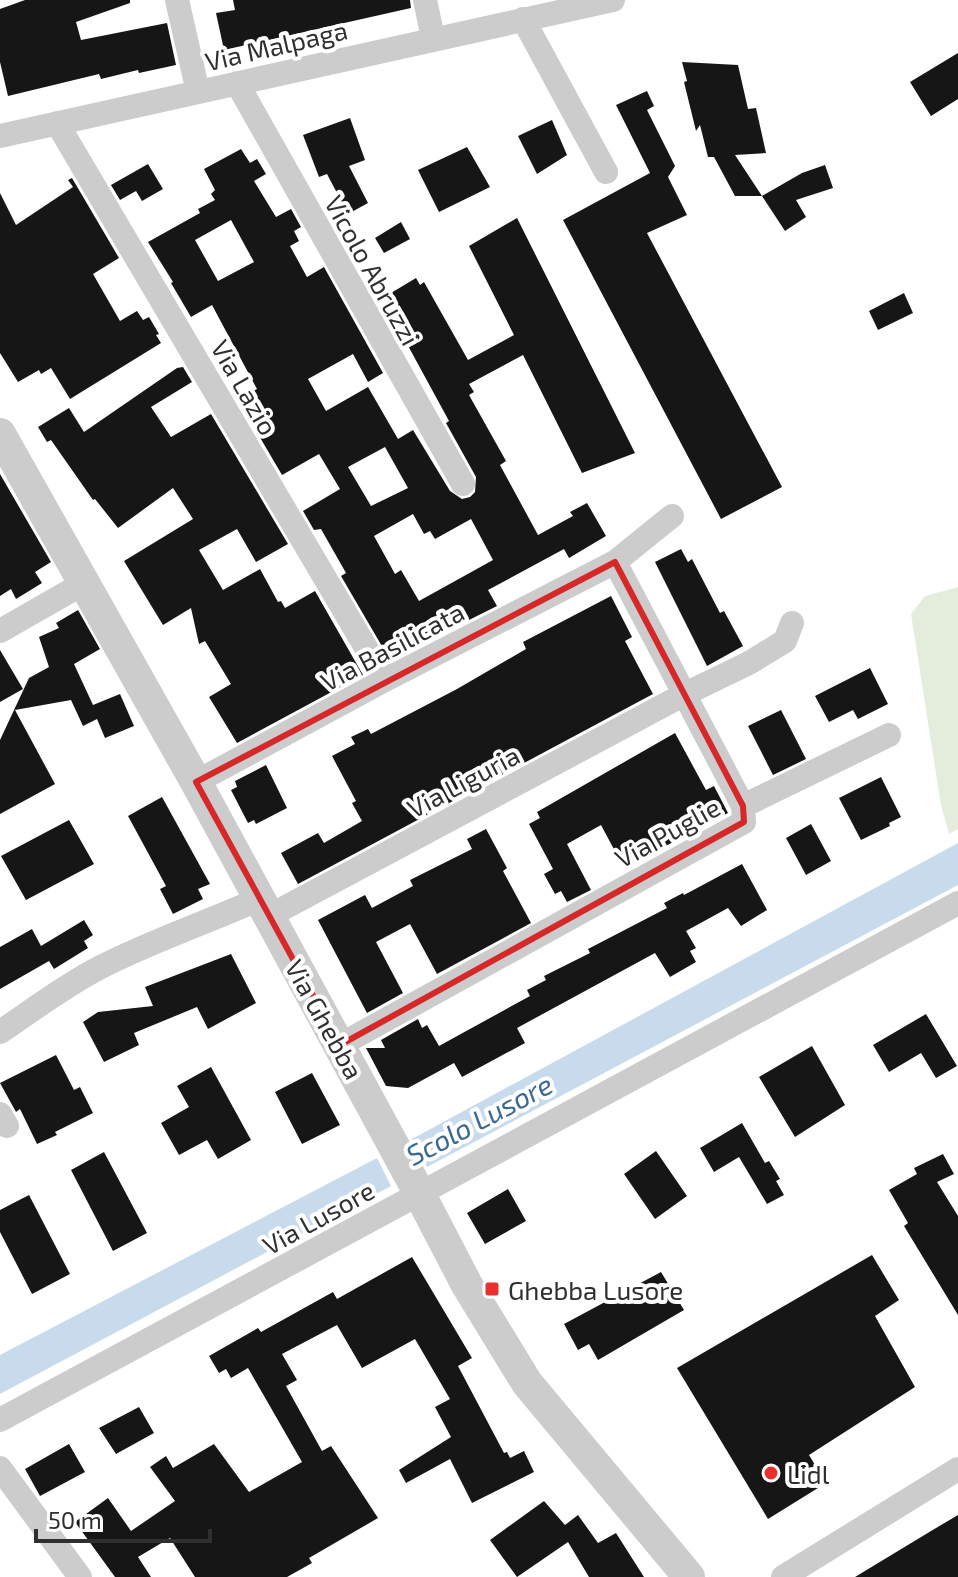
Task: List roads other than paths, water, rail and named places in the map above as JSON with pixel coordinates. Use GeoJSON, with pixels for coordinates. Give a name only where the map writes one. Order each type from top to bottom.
{"type":"FeatureCollection","features":[{"type":"Feature","properties":{"kind":"street"},"geometry":{"type":"LineString","coordinates":[[177,0],[198,92]]}},
{"type":"Feature","properties":{"kind":"street"},"geometry":{"type":"LineString","coordinates":[[425,0],[433,38]]}},
{"type":"Feature","properties":{"kind":"street","name":"Via Malpaga"},"geometry":{"type":"LineString","coordinates":[[0,136],[613,0]]}},
{"type":"Feature","properties":{"kind":"street"},"geometry":{"type":"LineString","coordinates":[[523,19],[606,172]]}},
{"type":"Feature","properties":{"kind":"street","name":"Vicolo Abruzzi"},"geometry":{"type":"LineString","coordinates":[[237,83],[463,484]]}},
{"type":"Feature","properties":{"kind":"street","name":"Via Lazio"},"geometry":{"type":"LineString","coordinates":[[57,123],[385,680]]}},
{"type":"Feature","properties":{"kind":"street","name":"Via Ghebba"},"geometry":{"type":"LineString","coordinates":[[2,443],[196,782],[467,1285],[527,1383],[689,1577]]}},
{"type":"Feature","properties":{"kind":"street"},"geometry":{"type":"LineString","coordinates":[[615,562],[672,516]]}},
{"type":"Feature","properties":{"kind":"street","name":"Via Basilicata"},"geometry":{"type":"LineString","coordinates":[[196,782],[385,680],[615,562]]}},
{"type":"Feature","properties":{"kind":"street","name":"Via Puglie"},"geometry":{"type":"LineString","coordinates":[[340,1045],[744,822],[743,806],[615,562]]}},
{"type":"Feature","properties":{"kind":"street"},"geometry":{"type":"LineString","coordinates":[[0,631],[84,583]]}},
{"type":"Feature","properties":{"kind":"street","name":"Via Liguria"},"geometry":{"type":"LineString","coordinates":[[0,1032],[54,994],[100,968],[151,943],[264,908],[749,663],[785,641],[792,623]]}},
{"type":"Feature","properties":{"kind":"street"},"geometry":{"type":"LineString","coordinates":[[743,806],[889,735]]}},
{"type":"Feature","properties":{"kind":"street","name":"Via Lusore"},"geometry":{"type":"LineString","coordinates":[[0,1420],[418,1190],[958,903]]}},
{"type":"Feature","properties":{"kind":"street"},"geometry":{"type":"LineString","coordinates":[[0,1468],[80,1577]]}},
{"type":"Feature","properties":{"kind":"street"},"geometry":{"type":"LineString","coordinates":[[783,1577],[958,1469]]}},
{"type":"Feature","properties":{"kind":"water","name":"Scolo Lusore"},"geometry":{"type":"Polygon","coordinates":[[[958,843],[958,885],[427,1167],[412,1139],[958,843]]]}},
{"type":"Feature","properties":{"kind":"water"},"geometry":{"type":"Polygon","coordinates":[[[377,1158],[391,1186],[0,1394],[0,1355],[377,1158]]]}},
{"type":"Feature","properties":{"kind":"place","name":"Ghebba Lusore"},"geometry":{"type":"Point","coordinates":[492,1289]}},
{"type":"Feature","properties":{"kind":"place","name":"Lidl"},"geometry":{"type":"Point","coordinates":[771,1473]}}]}
